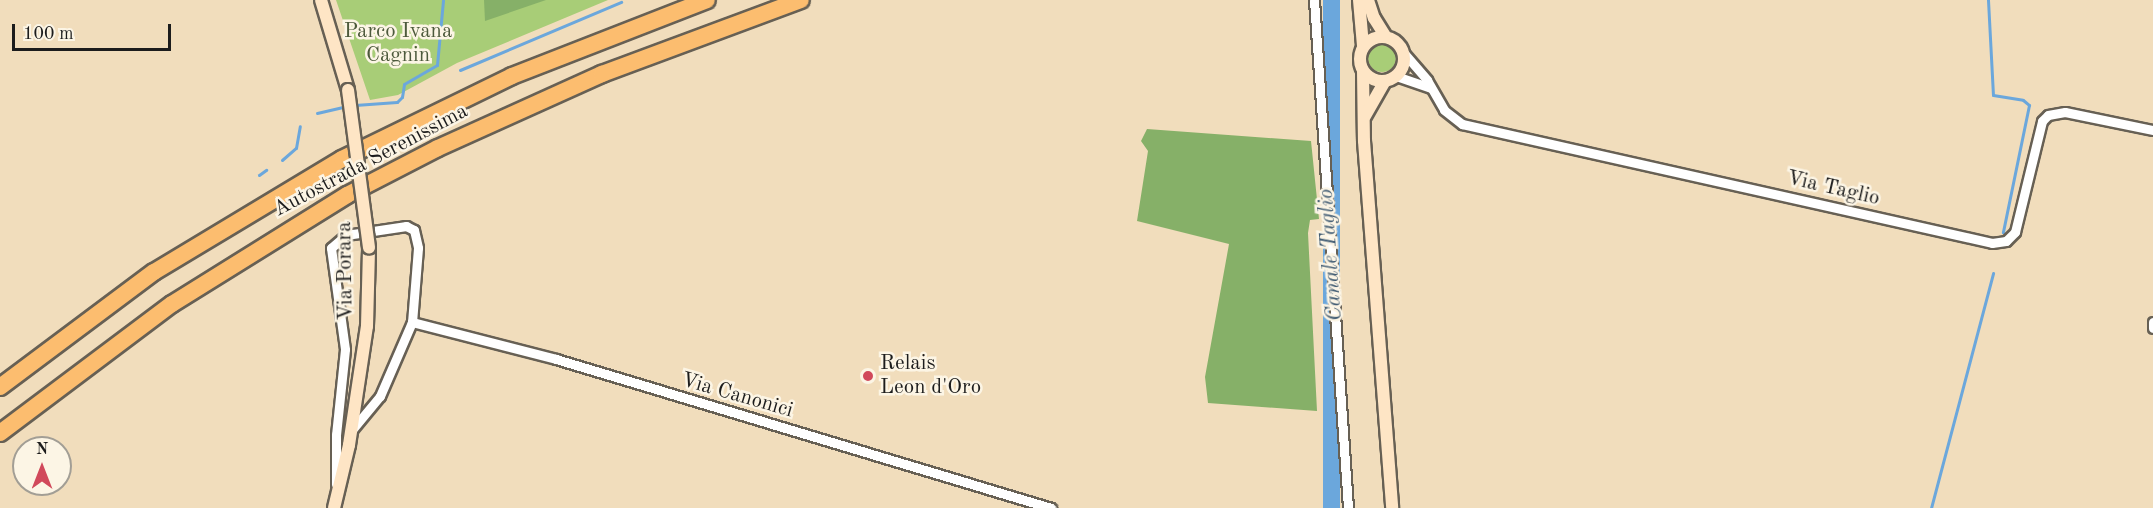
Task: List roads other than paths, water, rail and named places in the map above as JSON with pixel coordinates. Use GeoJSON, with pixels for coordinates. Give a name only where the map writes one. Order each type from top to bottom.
{"type":"FeatureCollection","features":[{"type":"Feature","properties":{"kind":"highway","name":"Autostrada Serenissima"},"geometry":{"type":"LineString","coordinates":[[0,387],[154,272],[342,159],[512,76],[707,0]]}},
{"type":"Feature","properties":{"kind":"highway","name":"Autostrada Serenissima"},"geometry":{"type":"LineString","coordinates":[[0,433],[162,310],[238,259],[347,195],[438,148],[602,74],[801,0]]}},
{"type":"Feature","properties":{"kind":"main road","name":"Via Porara"},"geometry":{"type":"LineString","coordinates":[[321,0],[348,90],[369,248],[369,308],[351,431],[335,507]]}},
{"type":"Feature","properties":{"kind":"main road"},"geometry":{"type":"LineString","coordinates":[[1359,0],[1363,46],[1359,59],[1363,71],[1363,123],[1392,508]]}},
{"type":"Feature","properties":{"kind":"main road"},"geometry":{"type":"LineString","coordinates":[[1368,0],[1374,18],[1386,37]]}},
{"type":"Feature","properties":{"kind":"main road"},"geometry":{"type":"LineString","coordinates":[[1363,46],[1374,37],[1386,37],[1395,41],[1403,52],[1403,64],[1391,78],[1363,123]]}},
{"type":"Feature","properties":{"kind":"main road"},"geometry":{"type":"LineString","coordinates":[[1363,71],[1372,79],[1391,78]]}},
{"type":"Feature","properties":{"kind":"street"},"geometry":{"type":"LineString","coordinates":[[1314,0],[1348,508]]}},
{"type":"Feature","properties":{"kind":"street","name":"Via Taglio"},"geometry":{"type":"LineString","coordinates":[[1403,52],[1450,117],[1501,135],[1992,243],[2006,241],[2015,232],[2042,121],[2048,115],[2065,112],[2153,130]]}},
{"type":"Feature","properties":{"kind":"street"},"geometry":{"type":"LineString","coordinates":[[1391,78],[1431,88]]}},
{"type":"Feature","properties":{"kind":"street"},"geometry":{"type":"LineString","coordinates":[[335,507],[336,435],[345,349],[332,257],[335,241],[346,235],[399,225],[414,230],[418,248],[412,322],[380,396],[351,431]]}},
{"type":"Feature","properties":{"kind":"street","name":"Via Canonici"},"geometry":{"type":"LineString","coordinates":[[412,322],[556,359],[1051,508]]}},
{"type":"Feature","properties":{"kind":"street"},"geometry":{"type":"LineString","coordinates":[[2153,322],[2153,328]]}},
{"type":"Feature","properties":{"kind":"water","name":"Canale Taglio"},"geometry":{"type":"Polygon","coordinates":[[[1323,0],[1340,0],[1340,508],[1323,508],[1323,0]]]}},
{"type":"Feature","properties":{"kind":"waterway"},"geometry":{"type":"LineString","coordinates":[[355,105],[397,102],[402,97],[404,84],[437,65],[443,0]]}},
{"type":"Feature","properties":{"kind":"waterway"},"geometry":{"type":"LineString","coordinates":[[1988,0],[1993,95],[2023,100],[2029,105],[2003,232]]}},
{"type":"Feature","properties":{"kind":"waterway"},"geometry":{"type":"LineString","coordinates":[[460,70],[621,2]]}},
{"type":"Feature","properties":{"kind":"waterway"},"geometry":{"type":"LineString","coordinates":[[317,113],[348,106]]}},
{"type":"Feature","properties":{"kind":"waterway"},"geometry":{"type":"LineString","coordinates":[[282,160],[296,148],[300,126]]}},
{"type":"Feature","properties":{"kind":"waterway"},"geometry":{"type":"LineString","coordinates":[[259,175],[266,170]]}},
{"type":"Feature","properties":{"kind":"waterway"},"geometry":{"type":"LineString","coordinates":[[1931,508],[1993,273]]}},
{"type":"Feature","properties":{"kind":"place","name":"Relais Leon d'Oro"},"geometry":{"type":"Point","coordinates":[868,376]}},
{"type":"Feature","properties":{"kind":"park label","name":"Parco Ivana Cagnin"},"geometry":{"type":"Point","coordinates":[398,44]}}]}
